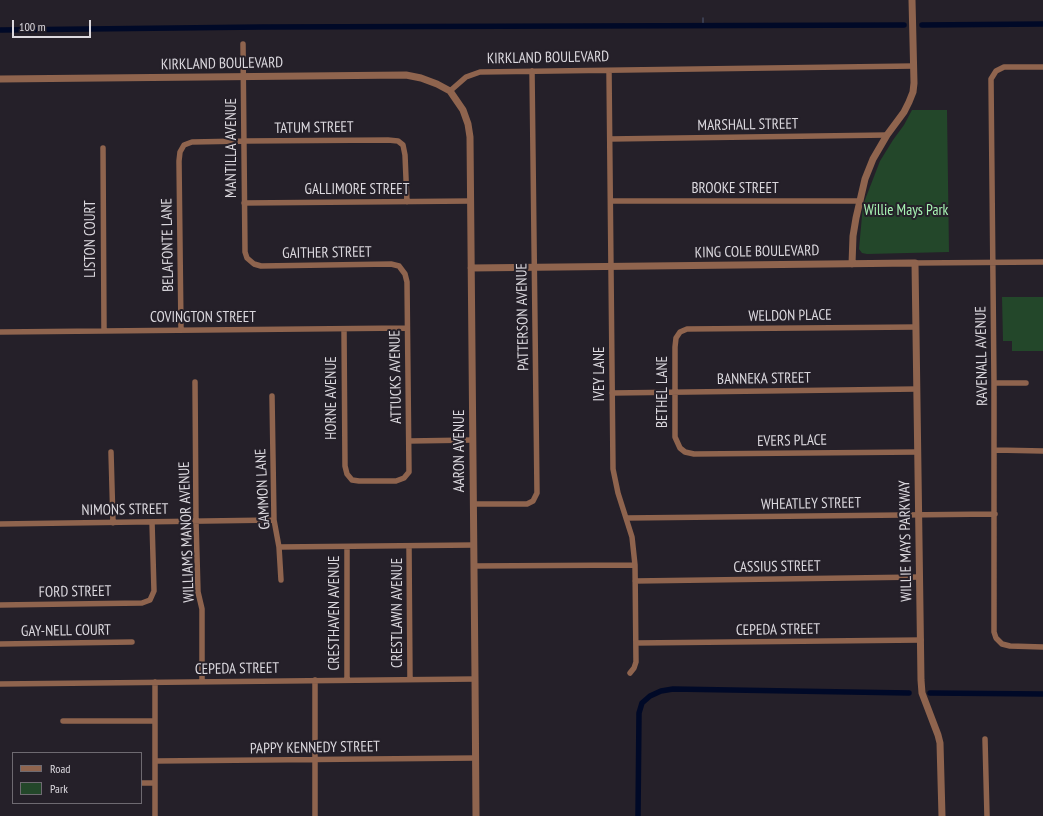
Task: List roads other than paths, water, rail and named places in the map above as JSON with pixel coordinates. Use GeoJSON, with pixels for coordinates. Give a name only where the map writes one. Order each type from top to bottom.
{"type":"FeatureCollection","features":[{"type":"Feature","properties":{"kind":"street"},"geometry":{"type":"LineString","coordinates":[[852,264],[853,236],[859,200],[865,179],[873,159],[887,135],[904,112],[913,92],[914,66],[912,0]]}},
{"type":"Feature","properties":{"kind":"street","name":"MANTILLA AVENUE"},"geometry":{"type":"LineString","coordinates":[[243,44],[245,252]]}},
{"type":"Feature","properties":{"kind":"street","name":"KIRKLAND BOULEVARD"},"geometry":{"type":"LineString","coordinates":[[0,78],[406,75],[421,78],[450,91],[466,77],[480,72],[914,66]]}},
{"type":"Feature","properties":{"kind":"street","name":"RAVENALL AVENUE"},"geometry":{"type":"LineString","coordinates":[[1043,67],[1004,67],[996,71],[991,79],[995,450],[994,632],[996,638],[1002,644],[1010,646],[1043,647]]}},
{"type":"Feature","properties":{"kind":"street","name":"PATTERSON AVENUE"},"geometry":{"type":"LineString","coordinates":[[473,504],[527,504],[534,501],[537,492],[532,71]]}},
{"type":"Feature","properties":{"kind":"street","name":"IVEY LANE"},"geometry":{"type":"LineString","coordinates":[[609,71],[613,469],[618,493],[632,537],[635,565],[636,662],[630,673]]}},
{"type":"Feature","properties":{"kind":"street","name":"AARON AVENUE"},"geometry":{"type":"LineString","coordinates":[[450,91],[463,110],[468,124],[470,137],[476,816]]}},
{"type":"Feature","properties":{"kind":"street","name":"MARSHALL STREET"},"geometry":{"type":"LineString","coordinates":[[610,139],[887,135]]}},
{"type":"Feature","properties":{"kind":"street","name":"TATUM STREET"},"geometry":{"type":"LineString","coordinates":[[179,161],[180,152],[184,145],[192,142],[388,140],[398,142],[403,145],[405,155],[407,202]]}},
{"type":"Feature","properties":{"kind":"street","name":"LISTON COURT"},"geometry":{"type":"LineString","coordinates":[[102,148],[104,330]]}},
{"type":"Feature","properties":{"kind":"street","name":"BELAFONTE LANE"},"geometry":{"type":"LineString","coordinates":[[179,161],[181,330]]}},
{"type":"Feature","properties":{"kind":"street","name":"BROOKE STREET"},"geometry":{"type":"LineString","coordinates":[[611,201],[859,200]]}},
{"type":"Feature","properties":{"kind":"street","name":"GALLIMORE STREET"},"geometry":{"type":"LineString","coordinates":[[244,203],[471,201]]}},
{"type":"Feature","properties":{"kind":"street","name":"GAITHER STREET"},"geometry":{"type":"LineString","coordinates":[[245,252],[247,258],[254,264],[261,266],[391,264],[399,266],[405,274],[407,282]]}},
{"type":"Feature","properties":{"kind":"street","name":"KING COLE BOULEVARD"},"geometry":{"type":"LineString","coordinates":[[471,268],[1043,262]]}},
{"type":"Feature","properties":{"kind":"street","name":"WILLIE MAYS PARKWAY"},"geometry":{"type":"LineString","coordinates":[[915,263],[921,680],[922,693],[940,743],[942,816]]}},
{"type":"Feature","properties":{"kind":"street","name":"ATTUCKS AVENUE"},"geometry":{"type":"LineString","coordinates":[[407,282],[409,472]]}},
{"type":"Feature","properties":{"kind":"street","name":"WELDON PLACE"},"geometry":{"type":"LineString","coordinates":[[675,347],[676,338],[680,332],[687,329],[916,327]]}},
{"type":"Feature","properties":{"kind":"street","name":"COVINGTON STREET"},"geometry":{"type":"LineString","coordinates":[[0,332],[407,328]]}},
{"type":"Feature","properties":{"kind":"street","name":"HORNE AVENUE"},"geometry":{"type":"LineString","coordinates":[[344,329],[345,466],[347,474],[352,480],[359,482],[396,481],[404,478],[409,472]]}},
{"type":"Feature","properties":{"kind":"street","name":"BETHEL LANE"},"geometry":{"type":"LineString","coordinates":[[675,347],[675,437]]}},
{"type":"Feature","properties":{"kind":"street","name":"WILLIAMS MANOR AVENUE"},"geometry":{"type":"LineString","coordinates":[[195,382],[196,521],[198,592],[202,609],[202,681]]}},
{"type":"Feature","properties":{"kind":"street"},"geometry":{"type":"LineString","coordinates":[[994,383],[1026,383]]}},
{"type":"Feature","properties":{"kind":"street","name":"BANNEKA STREET"},"geometry":{"type":"LineString","coordinates":[[612,393],[917,389]]}},
{"type":"Feature","properties":{"kind":"street","name":"GAMMON LANE"},"geometry":{"type":"LineString","coordinates":[[272,396],[274,520],[279,547],[281,580]]}},
{"type":"Feature","properties":{"kind":"street","name":"EVERS PLACE"},"geometry":{"type":"LineString","coordinates":[[675,437],[680,448],[685,452],[694,454],[918,452]]}},
{"type":"Feature","properties":{"kind":"street"},"geometry":{"type":"LineString","coordinates":[[409,442],[473,440]]}},
{"type":"Feature","properties":{"kind":"street"},"geometry":{"type":"LineString","coordinates":[[995,450],[1043,451]]}},
{"type":"Feature","properties":{"kind":"street"},"geometry":{"type":"LineString","coordinates":[[112,452],[113,523]]}},
{"type":"Feature","properties":{"kind":"street","name":"WHEATLEY STREET"},"geometry":{"type":"LineString","coordinates":[[626,518],[995,514]]}},
{"type":"Feature","properties":{"kind":"street","name":"NIMONS STREET"},"geometry":{"type":"LineString","coordinates":[[0,524],[274,520]]}},
{"type":"Feature","properties":{"kind":"street","name":"FORD STREET"},"geometry":{"type":"LineString","coordinates":[[0,605],[142,603],[150,600],[154,591],[152,522]]}},
{"type":"Feature","properties":{"kind":"street","name":"CRESTHAVEN AVENUE"},"geometry":{"type":"LineString","coordinates":[[347,546],[347,680]]}},
{"type":"Feature","properties":{"kind":"street","name":"CRESTLAWN AVENUE"},"geometry":{"type":"LineString","coordinates":[[409,546],[410,679]]}},
{"type":"Feature","properties":{"kind":"street"},"geometry":{"type":"LineString","coordinates":[[279,547],[474,546]]}},
{"type":"Feature","properties":{"kind":"street"},"geometry":{"type":"LineString","coordinates":[[474,566],[635,565]]}},
{"type":"Feature","properties":{"kind":"street","name":"CASSIUS STREET"},"geometry":{"type":"LineString","coordinates":[[636,581],[920,577]]}},
{"type":"Feature","properties":{"kind":"street","name":"CEPEDA STREET"},"geometry":{"type":"LineString","coordinates":[[636,644],[921,640]]}},
{"type":"Feature","properties":{"kind":"street","name":"GAY-NELL COURT"},"geometry":{"type":"LineString","coordinates":[[0,644],[132,642]]}},
{"type":"Feature","properties":{"kind":"street","name":"CEPEDA STREET"},"geometry":{"type":"LineString","coordinates":[[0,684],[475,679]]}},
{"type":"Feature","properties":{"kind":"street"},"geometry":{"type":"LineString","coordinates":[[315,680],[315,816]]}},
{"type":"Feature","properties":{"kind":"street"},"geometry":{"type":"LineString","coordinates":[[154,682],[155,816]]}},
{"type":"Feature","properties":{"kind":"street"},"geometry":{"type":"LineString","coordinates":[[64,722],[155,721]]}},
{"type":"Feature","properties":{"kind":"street"},"geometry":{"type":"LineString","coordinates":[[985,739],[987,816]]}},
{"type":"Feature","properties":{"kind":"street","name":"PAPPY KENNEDY STREET"},"geometry":{"type":"LineString","coordinates":[[155,761],[476,758]]}},
{"type":"Feature","properties":{"kind":"street"},"geometry":{"type":"LineString","coordinates":[[142,783],[155,783]]}},
{"type":"Feature","properties":{"kind":"waterway"},"geometry":{"type":"LineString","coordinates":[[703,18],[703,26]]}},
{"type":"Feature","properties":{"kind":"waterway"},"geometry":{"type":"LineString","coordinates":[[922,25],[1043,24]]}},
{"type":"Feature","properties":{"kind":"waterway"},"geometry":{"type":"LineString","coordinates":[[1,30],[261,27],[904,25]]}},
{"type":"Feature","properties":{"kind":"waterway"},"geometry":{"type":"LineString","coordinates":[[638,816],[639,713],[642,703],[650,696],[661,691],[673,689],[909,693]]}},
{"type":"Feature","properties":{"kind":"waterway"},"geometry":{"type":"LineString","coordinates":[[930,693],[1043,694]]}},
{"type":"Feature","properties":{"kind":"park label","name":"Willie Mays Park"},"geometry":{"type":"Point","coordinates":[906,211]}}]}
